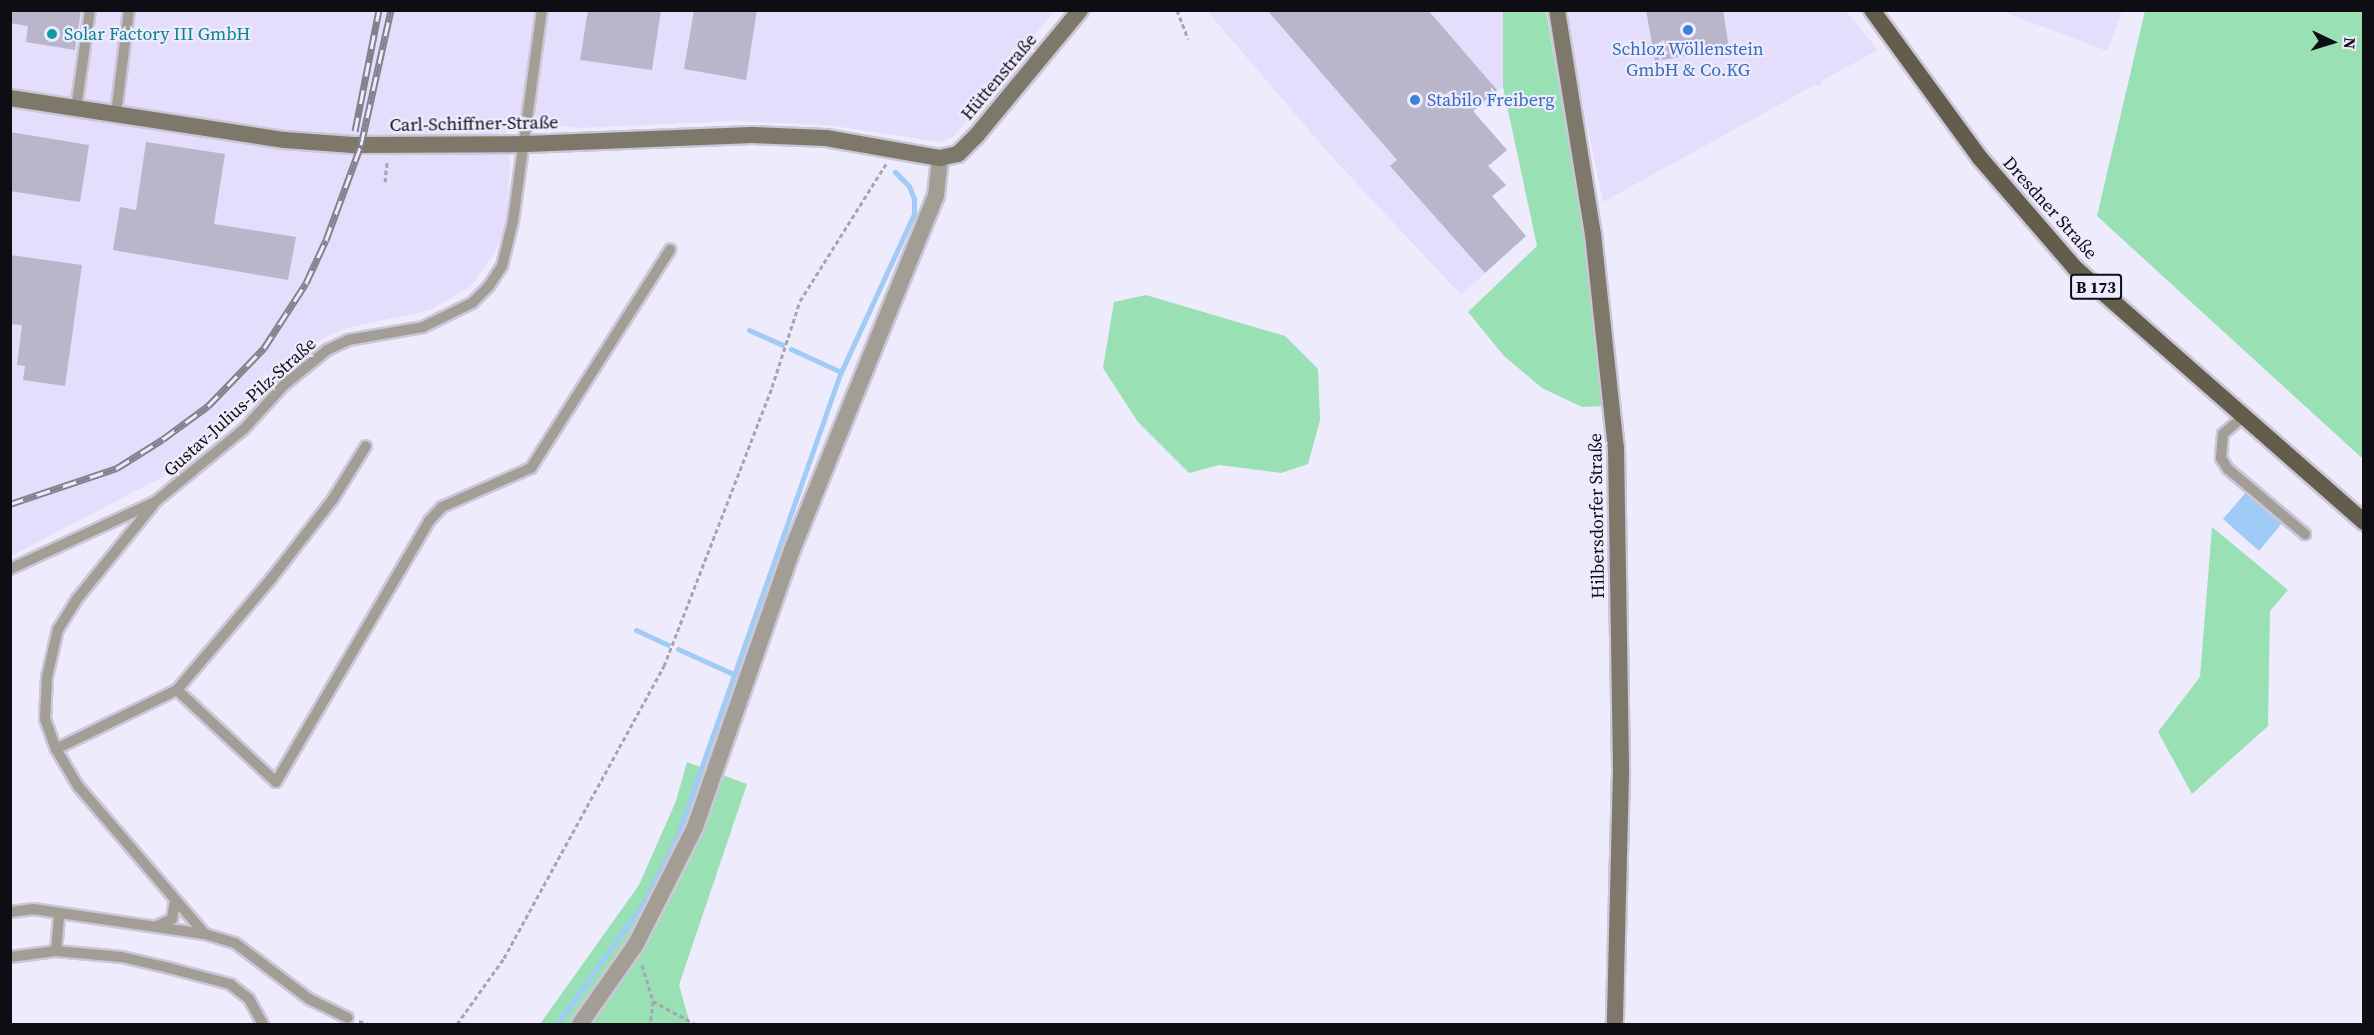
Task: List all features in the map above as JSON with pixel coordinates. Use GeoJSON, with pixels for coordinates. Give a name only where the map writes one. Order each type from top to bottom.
{"type":"FeatureCollection","features":[{"type":"Feature","properties":{"kind":"main road","name":"Hüttenstraße"},"geometry":{"type":"LineString","coordinates":[[940,158],[958,154],[977,135],[1080,10]]}},
{"type":"Feature","properties":{"kind":"main road","name":"Hilbersdorfer Straße"},"geometry":{"type":"LineString","coordinates":[[1557,10],[1593,234],[1616,448],[1621,772],[1616,1024]]}},
{"type":"Feature","properties":{"kind":"main road","name":"Dresdner Straße"},"geometry":{"type":"LineString","coordinates":[[1872,10],[1980,158],[2075,268],[2364,522]]}},
{"type":"Feature","properties":{"kind":"main road","name":"Carl-Schiffner-Straße"},"geometry":{"type":"LineString","coordinates":[[10,98],[285,140],[352,145],[526,144],[752,135],[826,138],[940,158]]}},
{"type":"Feature","properties":{"kind":"street"},"geometry":{"type":"LineString","coordinates":[[580,1024],[636,944],[667,887],[707,795],[792,550],[936,196],[940,158]]}},
{"type":"Feature","properties":{"kind":"lane"},"geometry":{"type":"LineString","coordinates":[[76,108],[90,10]]}},
{"type":"Feature","properties":{"kind":"lane"},"geometry":{"type":"LineString","coordinates":[[116,114],[129,10]]}},
{"type":"Feature","properties":{"kind":"lane","name":"Gustav-Julius-Pilz-Straße"},"geometry":{"type":"LineString","coordinates":[[10,569],[155,502],[244,429],[284,385],[327,350],[348,340],[423,327],[449,317],[478,297],[502,267],[526,144],[542,10]]}},
{"type":"Feature","properties":{"kind":"lane"},"geometry":{"type":"LineString","coordinates":[[177,690],[276,782],[429,521],[442,507],[531,468],[670,250]]}},
{"type":"Feature","properties":{"kind":"lane"},"geometry":{"type":"LineString","coordinates":[[2243,417],[2223,434],[2221,458],[2228,469],[2305,534]]}},
{"type":"Feature","properties":{"kind":"lane"},"geometry":{"type":"LineString","coordinates":[[56,749],[177,690],[278,570],[333,499],[366,446]]}},
{"type":"Feature","properties":{"kind":"lane"},"geometry":{"type":"LineString","coordinates":[[155,502],[76,599],[58,629],[47,677],[45,719],[56,749],[78,786],[205,934]]}},
{"type":"Feature","properties":{"kind":"lane"},"geometry":{"type":"LineString","coordinates":[[157,926],[172,919],[175,901]]}},
{"type":"Feature","properties":{"kind":"lane"},"geometry":{"type":"LineString","coordinates":[[10,912],[33,909],[157,926],[205,934],[235,942],[309,999],[348,1018]]}},
{"type":"Feature","properties":{"kind":"lane"},"geometry":{"type":"LineString","coordinates":[[56,951],[59,913]]}},
{"type":"Feature","properties":{"kind":"lane"},"geometry":{"type":"LineString","coordinates":[[10,957],[56,951],[122,957],[230,984],[249,999],[263,1024]]}},
{"type":"Feature","properties":{"kind":"path"},"geometry":{"type":"LineString","coordinates":[[1178,10],[1188,39]]}},
{"type":"Feature","properties":{"kind":"path"},"geometry":{"type":"LineString","coordinates":[[457,1024],[504,958],[664,666],[772,387],[801,301],[839,234],[885,171],[889,148]]}},
{"type":"Feature","properties":{"kind":"path"},"geometry":{"type":"LineString","coordinates":[[636,944],[652,1001],[650,1024]]}},
{"type":"Feature","properties":{"kind":"path"},"geometry":{"type":"LineString","coordinates":[[652,1001],[695,1024]]}},
{"type":"Feature","properties":{"kind":"path"},"geometry":{"type":"LineString","coordinates":[[364,1023],[369,1024]]}},
{"type":"Feature","properties":{"kind":"shaded area"},"geometry":{"type":"Polygon","coordinates":[[[11,11],[1054,11],[953,137],[940,142],[828,125],[736,121],[577,128],[505,119],[510,164],[506,224],[495,252],[471,286],[430,310],[343,329],[300,350],[226,429],[174,471],[11,556],[11,11]]]}},
{"type":"Feature","properties":{"kind":"shaded area"},"geometry":{"type":"Polygon","coordinates":[[[1207,11],[1503,11],[1503,87],[1474,112],[1507,150],[1489,166],[1506,185],[1492,197],[1526,236],[1461,295],[1331,156],[1207,11]]]}},
{"type":"Feature","properties":{"kind":"shaded area"},"geometry":{"type":"Polygon","coordinates":[[[1568,11],[1846,11],[1878,50],[1821,81],[1821,85],[1813,86],[1603,202],[1577,76],[1568,11]]]}},
{"type":"Feature","properties":{"kind":"shaded area"},"geometry":{"type":"Polygon","coordinates":[[[2001,11],[2122,11],[2107,51],[2001,11]]]}},
{"type":"Feature","properties":{"kind":"green space"},"geometry":{"type":"Polygon","coordinates":[[[1503,11],[1546,11],[1582,221],[1603,406],[1582,407],[1542,388],[1504,356],[1468,312],[1537,246],[1503,87],[1503,11]]]}},
{"type":"Feature","properties":{"kind":"green space"},"geometry":{"type":"Polygon","coordinates":[[[2145,11],[2363,11],[2363,459],[2097,216],[2145,11]]]}},
{"type":"Feature","properties":{"kind":"green space"},"geometry":{"type":"Polygon","coordinates":[[[1146,295],[1285,336],[1318,369],[1320,420],[1308,464],[1281,473],[1219,465],[1189,473],[1138,422],[1103,368],[1114,302],[1146,295]]]}},
{"type":"Feature","properties":{"kind":"green space"},"geometry":{"type":"Polygon","coordinates":[[[2212,527],[2288,590],[2270,611],[2268,726],[2192,794],[2158,732],[2200,677],[2212,527]]]}},
{"type":"Feature","properties":{"kind":"green space"},"geometry":{"type":"Polygon","coordinates":[[[687,762],[747,784],[679,985],[690,1024],[540,1024],[639,885],[676,801],[687,762]]]}},
{"type":"Feature","properties":{"kind":"water"},"geometry":{"type":"Polygon","coordinates":[[[2247,491],[2283,522],[2259,551],[2223,519],[2247,491]]]}},
{"type":"Feature","properties":{"kind":"building","name":"Solar Factory III GmbH"},"geometry":{"type":"Polygon","coordinates":[[[10,10],[81,10],[75,50],[26,42],[28,26],[10,23],[10,10]]]}},
{"type":"Feature","properties":{"kind":"building"},"geometry":{"type":"Polygon","coordinates":[[[588,10],[661,10],[652,70],[580,60],[588,10]]]}},
{"type":"Feature","properties":{"kind":"building"},"geometry":{"type":"Polygon","coordinates":[[[694,10],[757,10],[746,80],[684,69],[694,10]]]}},
{"type":"Feature","properties":{"kind":"building","name":"Stabilo Freiberg"},"geometry":{"type":"Polygon","coordinates":[[[1267,10],[1428,10],[1497,90],[1473,111],[1507,150],[1488,166],[1506,185],[1492,196],[1526,236],[1485,273],[1390,166],[1397,160],[1267,10]]]}},
{"type":"Feature","properties":{"kind":"building","name":"Schloz Wöllenstein GmbH & Co.KG"},"geometry":{"type":"Polygon","coordinates":[[[1646,10],[1723,10],[1729,49],[1655,61],[1646,10]]]}},
{"type":"Feature","properties":{"kind":"building"},"geometry":{"type":"Polygon","coordinates":[[[10,132],[89,145],[80,202],[10,191],[10,132]]]}},
{"type":"Feature","properties":{"kind":"building"},"geometry":{"type":"Polygon","coordinates":[[[146,142],[225,154],[214,224],[296,237],[288,280],[113,250],[120,207],[136,210],[146,142]]]}},
{"type":"Feature","properties":{"kind":"building"},"geometry":{"type":"Polygon","coordinates":[[[10,255],[82,265],[65,386],[23,380],[25,366],[17,365],[22,325],[10,324],[10,255]]]}},
{"type":"Feature","properties":{"kind":"waterway"},"geometry":{"type":"LineString","coordinates":[[557,1024],[644,902],[677,837],[841,372],[914,214],[914,199],[909,186],[895,172]]}},
{"type":"Feature","properties":{"kind":"waterway"},"geometry":{"type":"LineString","coordinates":[[749,330],[782,345]]}},
{"type":"Feature","properties":{"kind":"waterway"},"geometry":{"type":"LineString","coordinates":[[791,349],[841,372]]}},
{"type":"Feature","properties":{"kind":"waterway"},"geometry":{"type":"LineString","coordinates":[[636,630],[668,645]]}},
{"type":"Feature","properties":{"kind":"waterway"},"geometry":{"type":"LineString","coordinates":[[678,649],[733,674]]}},
{"type":"Feature","properties":{"kind":"railway"},"geometry":{"type":"LineString","coordinates":[[355,131],[379,10]]}},
{"type":"Feature","properties":{"kind":"railway"},"geometry":{"type":"LineString","coordinates":[[10,504],[117,468],[163,439],[208,406],[264,348],[306,283],[326,240],[361,145],[391,10]]}},
{"type":"Feature","properties":{"kind":"place","name":"Schloz Wöllenstein GmbH & Co.KG"},"geometry":{"type":"Point","coordinates":[1688,30]}},
{"type":"Feature","properties":{"kind":"place","name":"Solar Factory III GmbH"},"geometry":{"type":"Point","coordinates":[52,34]}},
{"type":"Feature","properties":{"kind":"place","name":"Stabilo Freiberg"},"geometry":{"type":"Point","coordinates":[1415,100]}}]}
